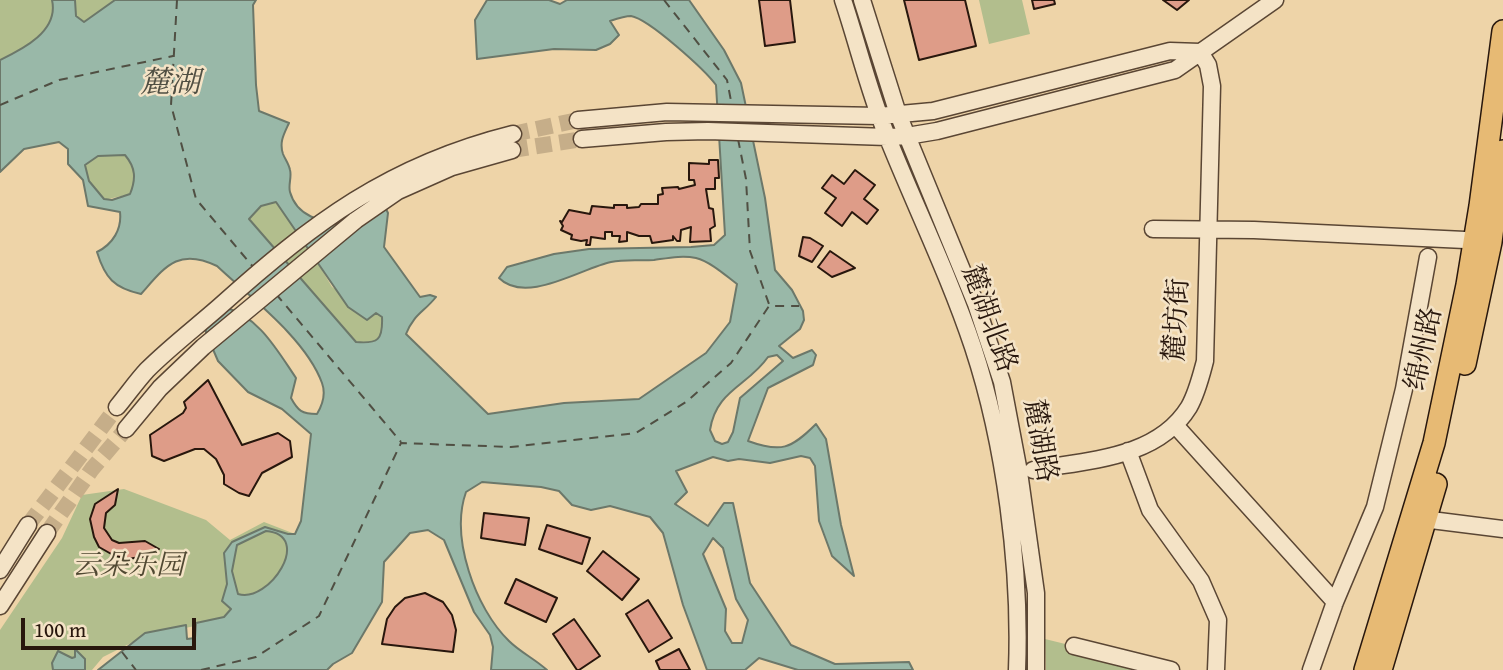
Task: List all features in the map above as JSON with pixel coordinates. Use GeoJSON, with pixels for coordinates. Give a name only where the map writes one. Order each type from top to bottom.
{"type":"FeatureCollection","features":[{"type":"Feature","properties":{"kind":"main road","name":"绵州路"},"geometry":{"type":"LineString","coordinates":[[1482,241],[1480,206],[1503,31]]}},
{"type":"Feature","properties":{"kind":"main road","name":"绵州路"},"geometry":{"type":"LineString","coordinates":[[1381,670],[1420,519],[1467,285],[1482,241],[1503,151]]}},
{"type":"Feature","properties":{"kind":"main road","name":"绵州路"},"geometry":{"type":"LineString","coordinates":[[1365,670],[1420,519]]}},
{"type":"Feature","properties":{"kind":"street","name":"麓湖北路"},"geometry":{"type":"LineString","coordinates":[[843,0],[887,136],[972,345],[1008,457],[1004,489],[1018,600],[1017,670]]}},
{"type":"Feature","properties":{"kind":"street","name":"麓湖路"},"geometry":{"type":"LineString","coordinates":[[862,0],[898,114],[989,339],[1002,382],[1008,457],[1021,486],[1036,593],[1036,670]]}},
{"type":"Feature","properties":{"kind":"street"},"geometry":{"type":"LineString","coordinates":[[582,139],[708,131],[907,136],[937,131],[1175,70],[1275,0]]}},
{"type":"Feature","properties":{"kind":"street"},"geometry":{"type":"LineString","coordinates":[[578,120],[667,112],[880,116],[933,111],[1170,51],[1200,52]]}},
{"type":"Feature","properties":{"kind":"street","name":"麓坊街"},"geometry":{"type":"LineString","coordinates":[[1033,470],[1128,451],[1162,437],[1189,406],[1206,361],[1212,86],[1208,65],[1200,52]]}},
{"type":"Feature","properties":{"kind":"street"},"geometry":{"type":"LineString","coordinates":[[117,407],[148,370],[191,331],[291,244],[342,207],[397,175],[512,142]]}},
{"type":"Feature","properties":{"kind":"street"},"geometry":{"type":"LineString","coordinates":[[126,429],[160,388],[203,347],[356,220],[398,191],[464,155]]}},
{"type":"Feature","properties":{"kind":"street"},"geometry":{"type":"LineString","coordinates":[[1153,229],[1208,228],[1482,241]]}},
{"type":"Feature","properties":{"kind":"street"},"geometry":{"type":"LineString","coordinates":[[1311,670],[1335,601],[1375,507],[1404,389],[1428,257]]}},
{"type":"Feature","properties":{"kind":"street"},"geometry":{"type":"LineString","coordinates":[[1175,425],[1335,601]]}},
{"type":"Feature","properties":{"kind":"street"},"geometry":{"type":"LineString","coordinates":[[1128,451],[1150,510],[1201,581],[1217,620],[1216,670]]}},
{"type":"Feature","properties":{"kind":"street"},"geometry":{"type":"LineString","coordinates":[[1004,489],[1021,486]]}},
{"type":"Feature","properties":{"kind":"street"},"geometry":{"type":"LineString","coordinates":[[1420,519],[1503,528]]}},
{"type":"Feature","properties":{"kind":"street"},"geometry":{"type":"LineString","coordinates":[[0,570],[28,524]]}},
{"type":"Feature","properties":{"kind":"street"},"geometry":{"type":"LineString","coordinates":[[0,606],[47,533]]}},
{"type":"Feature","properties":{"kind":"street"},"geometry":{"type":"LineString","coordinates":[[1074,646],[1171,670]]}},
{"type":"Feature","properties":{"kind":"green space"},"geometry":{"type":"Polygon","coordinates":[[[0,0],[52,0],[53,11],[45,30],[37,38],[0,60],[0,0]]]}},
{"type":"Feature","properties":{"kind":"green space"},"geometry":{"type":"Polygon","coordinates":[[[75,0],[115,0],[84,22],[76,16],[75,0]]]}},
{"type":"Feature","properties":{"kind":"green space"},"geometry":{"type":"Polygon","coordinates":[[[979,0],[1022,0],[1030,34],[989,44],[979,0]]]}},
{"type":"Feature","properties":{"kind":"green space"},"geometry":{"type":"Polygon","coordinates":[[[125,155],[134,174],[130,194],[104,200],[89,181],[85,165],[98,156],[125,155]]]}},
{"type":"Feature","properties":{"kind":"green space"},"geometry":{"type":"Polygon","coordinates":[[[276,202],[307,245],[332,287],[382,317],[378,339],[356,342],[249,219],[261,206],[276,202]]]}},
{"type":"Feature","properties":{"kind":"green space","name":"云朵乐园"},"geometry":{"type":"Polygon","coordinates":[[[124,489],[206,520],[230,540],[264,522],[295,534],[290,564],[260,600],[225,620],[145,636],[103,657],[92,670],[0,670],[0,630],[62,538],[82,495],[124,489]]]}},
{"type":"Feature","properties":{"kind":"green space"},"geometry":{"type":"Polygon","coordinates":[[[1045,639],[1171,670],[1046,670],[1045,639]]]}},
{"type":"Feature","properties":{"kind":"water","name":"麓湖"},"geometry":{"type":"Polygon","coordinates":[[[52,0],[75,0],[76,16],[84,22],[115,0],[256,0],[253,5],[259,111],[289,123],[282,146],[290,170],[290,189],[294,202],[307,215],[354,227],[385,207],[388,213],[384,247],[420,297],[436,297],[416,317],[406,334],[488,414],[564,403],[639,399],[706,353],[730,322],[737,284],[707,262],[686,257],[611,262],[554,282],[524,288],[510,285],[499,278],[507,267],[554,254],[589,249],[714,245],[725,235],[716,85],[663,35],[631,16],[610,21],[619,35],[610,44],[596,50],[554,49],[477,59],[475,20],[487,0],[549,0],[560,4],[567,0],[689,0],[724,50],[741,83],[765,198],[775,270],[792,290],[803,311],[804,320],[800,329],[779,346],[793,358],[812,350],[816,355],[813,365],[768,388],[748,441],[769,447],[785,446],[792,444],[816,424],[826,439],[841,525],[854,576],[832,556],[819,521],[815,466],[810,458],[801,456],[770,463],[739,459],[728,461],[713,457],[676,471],[687,492],[675,504],[708,526],[724,503],[733,503],[750,583],[791,645],[835,664],[909,662],[913,670],[798,670],[759,658],[745,670],[707,670],[683,605],[663,533],[650,517],[610,506],[591,510],[572,505],[559,491],[541,487],[482,482],[466,492],[462,510],[461,530],[469,571],[476,591],[497,627],[513,645],[547,670],[491,670],[493,647],[490,635],[474,612],[444,540],[428,530],[410,533],[384,562],[382,602],[352,653],[327,670],[98,670],[145,633],[186,625],[187,639],[195,638],[196,623],[224,617],[231,609],[222,601],[227,584],[224,553],[232,542],[265,527],[295,534],[301,521],[311,434],[282,409],[248,392],[218,361],[206,333],[205,317],[223,307],[235,311],[256,326],[274,345],[296,378],[291,398],[301,411],[317,414],[324,391],[314,367],[291,335],[217,266],[204,261],[182,259],[165,268],[141,294],[117,285],[103,269],[97,252],[108,245],[115,235],[120,212],[88,206],[83,180],[68,164],[68,149],[59,142],[24,149],[0,172],[0,60],[37,38],[45,30],[53,11],[52,0]],[[125,155],[98,156],[85,165],[89,181],[104,199],[112,200],[130,194],[134,174],[125,155]],[[276,202],[261,206],[249,219],[356,342],[378,339],[382,317],[376,313],[367,320],[348,307],[276,202]],[[777,355],[768,357],[719,406],[710,430],[715,441],[722,444],[728,442],[733,432],[740,398],[783,361],[777,355]],[[266,531],[237,545],[232,571],[238,594],[250,594],[262,589],[282,568],[286,544],[280,535],[266,531]],[[713,538],[703,554],[726,609],[725,631],[732,643],[742,643],[748,620],[736,599],[723,548],[713,538]]]}},
{"type":"Feature","properties":{"kind":"water"},"geometry":{"type":"Polygon","coordinates":[[[75,649],[85,659],[85,670],[53,670],[52,663],[58,651],[72,658],[75,657],[75,649]]]}},
{"type":"Feature","properties":{"kind":"building"},"geometry":{"type":"Polygon","coordinates":[[[759,0],[790,0],[795,42],[765,46],[759,0]]]}},
{"type":"Feature","properties":{"kind":"building"},"geometry":{"type":"Polygon","coordinates":[[[904,0],[965,0],[976,46],[919,60],[904,0]]]}},
{"type":"Feature","properties":{"kind":"building"},"geometry":{"type":"Polygon","coordinates":[[[1032,0],[1054,0],[1055,4],[1034,9],[1032,0]]]}},
{"type":"Feature","properties":{"kind":"building"},"geometry":{"type":"Polygon","coordinates":[[[1163,0],[1189,0],[1177,10],[1163,0]]]}},
{"type":"Feature","properties":{"kind":"building"},"geometry":{"type":"Polygon","coordinates":[[[709,160],[718,160],[719,178],[715,178],[715,189],[706,189],[715,226],[710,229],[711,241],[690,242],[691,227],[681,230],[680,241],[673,236],[673,240],[652,243],[650,236],[627,232],[627,241],[619,242],[620,236],[605,232],[605,239],[591,237],[590,245],[586,245],[587,240],[571,239],[572,235],[561,230],[563,226],[560,221],[562,222],[569,210],[590,214],[592,206],[614,208],[614,205],[627,205],[627,208],[639,207],[641,204],[658,204],[658,195],[663,194],[662,188],[679,189],[695,185],[694,180],[689,180],[689,163],[709,164],[709,160]]]}},
{"type":"Feature","properties":{"kind":"building"},"geometry":{"type":"Polygon","coordinates":[[[855,170],[875,185],[864,199],[878,210],[867,224],[852,212],[842,226],[825,213],[836,198],[822,188],[832,175],[844,184],[855,170]]]}},
{"type":"Feature","properties":{"kind":"building"},"geometry":{"type":"Polygon","coordinates":[[[803,237],[823,246],[812,262],[799,256],[803,237]]]}},
{"type":"Feature","properties":{"kind":"building"},"geometry":{"type":"Polygon","coordinates":[[[830,251],[855,268],[832,277],[818,267],[830,251]]]}},
{"type":"Feature","properties":{"kind":"building"},"geometry":{"type":"Polygon","coordinates":[[[208,380],[242,445],[278,433],[290,441],[292,457],[262,473],[249,496],[224,484],[224,475],[216,459],[204,449],[195,449],[164,461],[152,456],[150,435],[183,413],[186,408],[184,402],[208,380]]]}},
{"type":"Feature","properties":{"kind":"building"},"geometry":{"type":"Polygon","coordinates":[[[118,489],[115,505],[106,513],[104,528],[112,540],[119,543],[145,541],[159,549],[148,556],[127,559],[113,555],[99,547],[94,537],[90,519],[95,504],[118,489]]]}},
{"type":"Feature","properties":{"kind":"building"},"geometry":{"type":"Polygon","coordinates":[[[484,513],[529,518],[525,545],[481,538],[484,513]]]}},
{"type":"Feature","properties":{"kind":"building"},"geometry":{"type":"Polygon","coordinates":[[[547,525],[590,538],[582,564],[539,549],[547,525]]]}},
{"type":"Feature","properties":{"kind":"building"},"geometry":{"type":"Polygon","coordinates":[[[603,551],[639,579],[622,600],[587,571],[603,551]]]}},
{"type":"Feature","properties":{"kind":"building"},"geometry":{"type":"Polygon","coordinates":[[[516,579],[557,598],[546,622],[505,603],[516,579]]]}},
{"type":"Feature","properties":{"kind":"building"},"geometry":{"type":"Polygon","coordinates":[[[425,593],[443,602],[452,615],[456,630],[453,652],[382,644],[387,619],[395,607],[405,598],[425,593]]]}},
{"type":"Feature","properties":{"kind":"building"},"geometry":{"type":"Polygon","coordinates":[[[648,600],[672,638],[649,652],[626,614],[648,600]]]}},
{"type":"Feature","properties":{"kind":"building"},"geometry":{"type":"Polygon","coordinates":[[[574,619],[600,656],[579,670],[553,634],[574,619]]]}},
{"type":"Feature","properties":{"kind":"building"},"geometry":{"type":"Polygon","coordinates":[[[679,649],[690,670],[660,670],[656,661],[679,649]]]}},
{"type":"Feature","properties":{"kind":"ferry route"},"geometry":{"type":"LineString","coordinates":[[177,0],[171,105],[196,199],[254,268]]}},
{"type":"Feature","properties":{"kind":"ferry route"},"geometry":{"type":"LineString","coordinates":[[664,0],[727,80],[732,106]]}},
{"type":"Feature","properties":{"kind":"ferry route"},"geometry":{"type":"LineString","coordinates":[[0,105],[59,80],[173,56]]}},
{"type":"Feature","properties":{"kind":"ferry route"},"geometry":{"type":"LineString","coordinates":[[738,139],[746,179],[750,251],[769,304]]}},
{"type":"Feature","properties":{"kind":"ferry route"},"geometry":{"type":"LineString","coordinates":[[276,294],[401,442]]}},
{"type":"Feature","properties":{"kind":"ferry route"},"geometry":{"type":"LineString","coordinates":[[201,670],[256,657],[319,616],[401,443],[511,447],[636,433],[686,402],[731,363],[769,306],[799,306]]}},
{"type":"Feature","properties":{"kind":"ferry route"},"geometry":{"type":"LineString","coordinates":[[122,652],[136,670]]}},
{"type":"Feature","properties":{"kind":"tunnel"},"geometry":{"type":"LineString","coordinates":[[513,134],[578,120]]}},
{"type":"Feature","properties":{"kind":"tunnel"},"geometry":{"type":"LineString","coordinates":[[512,150],[582,139]]}},
{"type":"Feature","properties":{"kind":"tunnel"},"geometry":{"type":"LineString","coordinates":[[28,525],[117,407]]}},
{"type":"Feature","properties":{"kind":"tunnel"},"geometry":{"type":"LineString","coordinates":[[47,533],[92,469],[126,429]]}}]}
